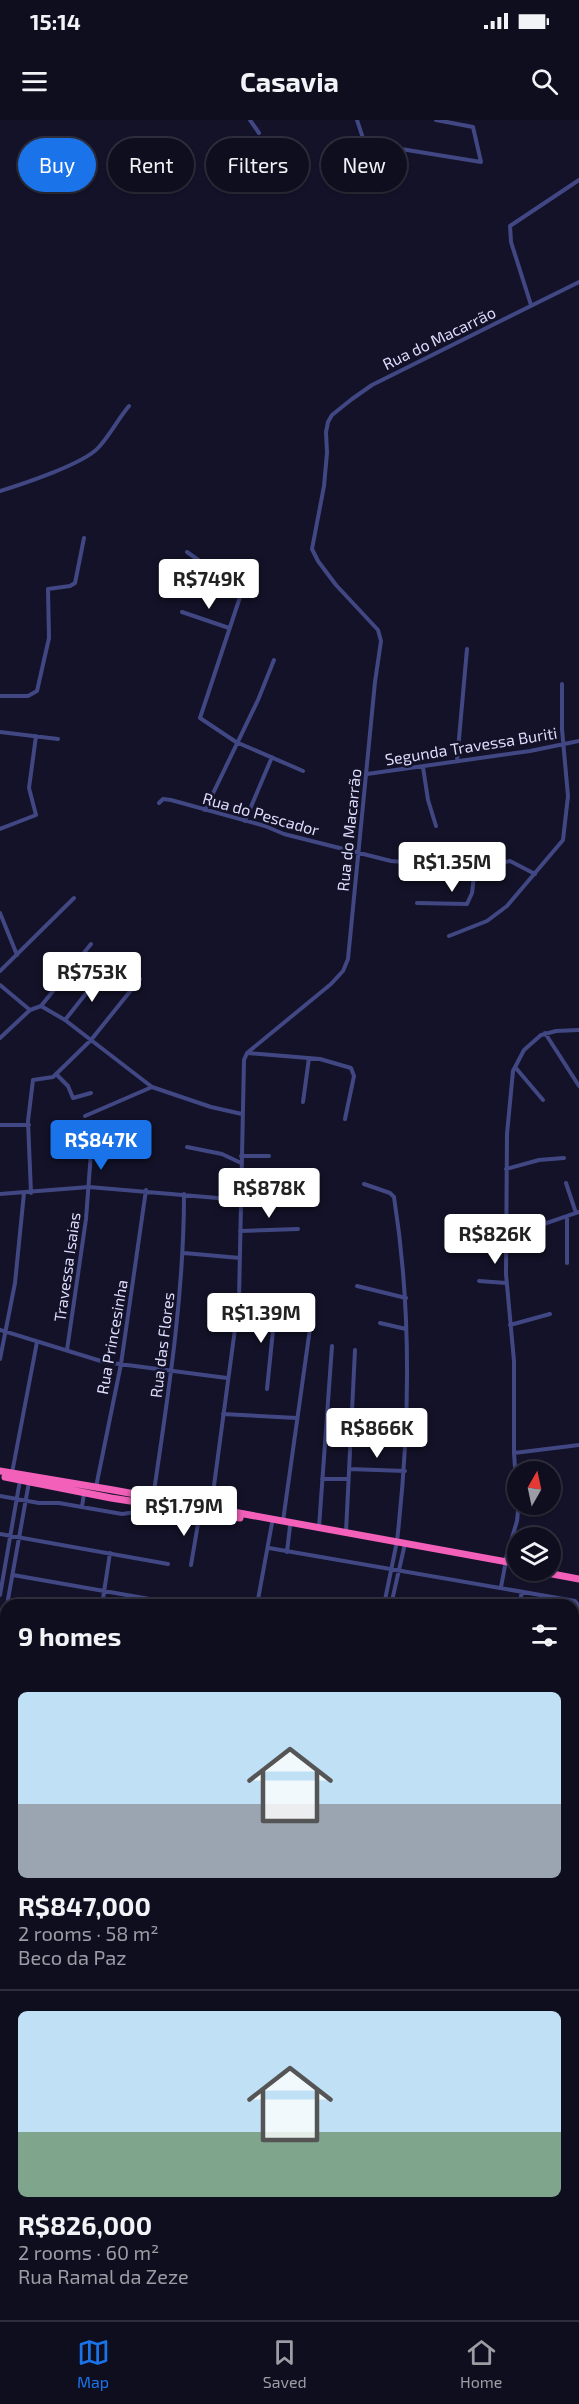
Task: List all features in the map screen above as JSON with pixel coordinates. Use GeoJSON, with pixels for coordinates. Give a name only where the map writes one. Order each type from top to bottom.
{"type":"FeatureCollection","features":[{"type":"Feature","properties":{"kind":"highway"},"geometry":{"type":"LineString","coordinates":[[0,1474],[12,1473],[59,1484],[84,1493],[153,1498],[319,1527],[399,1545]]}},
{"type":"Feature","properties":{"kind":"highway"},"geometry":{"type":"LineString","coordinates":[[0,1474],[30,1481],[96,1487],[112,1494],[200,1512],[505,1564]]}},
{"type":"Feature","properties":{"kind":"highway"},"geometry":{"type":"LineString","coordinates":[[561,1573],[579,1577]]}},
{"type":"Feature","properties":{"kind":"highway"},"geometry":{"type":"LineString","coordinates":[[561,1574],[579,1577]]}},
{"type":"Feature","properties":{"kind":"street"},"geometry":{"type":"LineString","coordinates":[[250,120],[259,133]]}},
{"type":"Feature","properties":{"kind":"street"},"geometry":{"type":"LineString","coordinates":[[357,120],[362,138]]}},
{"type":"Feature","properties":{"kind":"street"},"geometry":{"type":"LineString","coordinates":[[407,150],[480,162],[473,126],[436,120]]}},
{"type":"Feature","properties":{"kind":"street"},"geometry":{"type":"LineString","coordinates":[[531,305],[511,242],[510,226],[579,180]]}},
{"type":"Feature","properties":{"kind":"street","name":"Rua do Macarrão"},"geometry":{"type":"LineString","coordinates":[[247,1053],[320,994],[345,968],[348,959],[381,636],[372,622],[336,585],[312,549],[324,486],[328,422],[339,410],[372,385],[579,282]]}},
{"type":"Feature","properties":{"kind":"street"},"geometry":{"type":"LineString","coordinates":[[0,491],[43,477],[90,455],[98,448],[129,406]]}},
{"type":"Feature","properties":{"kind":"street"},"geometry":{"type":"LineString","coordinates":[[0,696],[28,696],[37,691],[49,638],[48,589],[70,586],[75,583],[84,538]]}},
{"type":"Feature","properties":{"kind":"street"},"geometry":{"type":"LineString","coordinates":[[187,552],[242,591],[200,718],[236,742],[303,771]]}},
{"type":"Feature","properties":{"kind":"street"},"geometry":{"type":"LineString","coordinates":[[182,612],[229,628]]}},
{"type":"Feature","properties":{"kind":"street"},"geometry":{"type":"LineString","coordinates":[[457,761],[466,649]]}},
{"type":"Feature","properties":{"kind":"street"},"geometry":{"type":"LineString","coordinates":[[205,810],[258,700],[274,660]]}},
{"type":"Feature","properties":{"kind":"street"},"geometry":{"type":"LineString","coordinates":[[449,936],[479,924],[499,912],[559,846],[565,835],[568,795],[562,729],[562,684]]}},
{"type":"Feature","properties":{"kind":"street"},"geometry":{"type":"LineString","coordinates":[[0,732],[58,739]]}},
{"type":"Feature","properties":{"kind":"street"},"geometry":{"type":"LineString","coordinates":[[0,830],[36,815],[28,788],[36,736]]}},
{"type":"Feature","properties":{"kind":"street","name":"Segunda Travessa Buriti"},"geometry":{"type":"LineString","coordinates":[[367,774],[579,741]]}},
{"type":"Feature","properties":{"kind":"street"},"geometry":{"type":"LineString","coordinates":[[244,821],[272,757]]}},
{"type":"Feature","properties":{"kind":"street"},"geometry":{"type":"LineString","coordinates":[[423,767],[428,800],[436,826]]}},
{"type":"Feature","properties":{"kind":"street","name":"Rua do Pescador"},"geometry":{"type":"LineString","coordinates":[[159,803],[163,800],[171,800],[284,834],[403,864],[476,868],[510,861],[535,874]]}},
{"type":"Feature","properties":{"kind":"street"},"geometry":{"type":"LineString","coordinates":[[417,903],[467,904],[472,893],[476,868]]}},
{"type":"Feature","properties":{"kind":"street"},"geometry":{"type":"LineString","coordinates":[[0,971],[74,898]]}},
{"type":"Feature","properties":{"kind":"street"},"geometry":{"type":"LineString","coordinates":[[0,913],[17,955]]}},
{"type":"Feature","properties":{"kind":"street"},"geometry":{"type":"LineString","coordinates":[[0,1038],[32,1008],[41,1006],[91,944]]}},
{"type":"Feature","properties":{"kind":"street"},"geometry":{"type":"LineString","coordinates":[[65,1020],[103,972]]}},
{"type":"Feature","properties":{"kind":"street"},"geometry":{"type":"LineString","coordinates":[[31,1193],[29,1125],[33,1080],[51,1078],[56,1074],[91,1040],[141,980]]}},
{"type":"Feature","properties":{"kind":"street"},"geometry":{"type":"LineString","coordinates":[[0,985],[32,1008]]}},
{"type":"Feature","properties":{"kind":"street"},"geometry":{"type":"LineString","coordinates":[[41,1006],[65,1020],[152,1087],[211,1107],[242,1114]]}},
{"type":"Feature","properties":{"kind":"street"},"geometry":{"type":"LineString","coordinates":[[501,1587],[517,1516],[514,1453],[515,1381],[506,1283],[506,1169],[514,1066],[528,1045],[545,1033],[579,1030]]}},
{"type":"Feature","properties":{"kind":"street"},"geometry":{"type":"LineString","coordinates":[[545,1033],[579,1086]]}},
{"type":"Feature","properties":{"kind":"street"},"geometry":{"type":"LineString","coordinates":[[211,1508],[239,1299],[242,1114],[244,1060],[247,1053],[327,1060],[353,1070],[345,1119]]}},
{"type":"Feature","properties":{"kind":"street"},"geometry":{"type":"LineString","coordinates":[[303,1102],[309,1058]]}},
{"type":"Feature","properties":{"kind":"street"},"geometry":{"type":"LineString","coordinates":[[514,1066],[543,1100]]}},
{"type":"Feature","properties":{"kind":"street"},"geometry":{"type":"LineString","coordinates":[[56,1074],[68,1086],[71,1097],[91,1093]]}},
{"type":"Feature","properties":{"kind":"street"},"geometry":{"type":"LineString","coordinates":[[85,1116],[152,1087]]}},
{"type":"Feature","properties":{"kind":"street"},"geometry":{"type":"LineString","coordinates":[[0,1125],[29,1125]]}},
{"type":"Feature","properties":{"kind":"street","name":"Travessa Isaias"},"geometry":{"type":"LineString","coordinates":[[67,1350],[92,1150],[143,1138]]}},
{"type":"Feature","properties":{"kind":"street"},"geometry":{"type":"LineString","coordinates":[[187,1147],[222,1155],[241,1164]]}},
{"type":"Feature","properties":{"kind":"street"},"geometry":{"type":"LineString","coordinates":[[241,1156],[269,1156]]}},
{"type":"Feature","properties":{"kind":"street"},"geometry":{"type":"LineString","coordinates":[[506,1169],[539,1160],[564,1158]]}},
{"type":"Feature","properties":{"kind":"street"},"geometry":{"type":"LineString","coordinates":[[364,1184],[390,1193],[394,1198],[406,1298],[405,1471],[399,1570],[392,1599]]}},
{"type":"Feature","properties":{"kind":"street"},"geometry":{"type":"LineString","coordinates":[[506,1237],[578,1212],[566,1184]]}},
{"type":"Feature","properties":{"kind":"street"},"geometry":{"type":"LineString","coordinates":[[0,1194],[89,1187],[146,1190],[241,1200]]}},
{"type":"Feature","properties":{"kind":"street","name":"Rua Princesinha"},"geometry":{"type":"LineString","coordinates":[[96,1487],[121,1364],[146,1190]]}},
{"type":"Feature","properties":{"kind":"street"},"geometry":{"type":"LineString","coordinates":[[0,1359],[15,1283],[24,1193]]}},
{"type":"Feature","properties":{"kind":"street","name":"Rua das Flores"},"geometry":{"type":"LineString","coordinates":[[153,1498],[172,1370],[184,1252],[184,1194]]}},
{"type":"Feature","properties":{"kind":"street"},"geometry":{"type":"LineString","coordinates":[[567,1216],[567,1263]]}},
{"type":"Feature","properties":{"kind":"street"},"geometry":{"type":"LineString","coordinates":[[240,1231],[298,1229]]}},
{"type":"Feature","properties":{"kind":"street"},"geometry":{"type":"LineString","coordinates":[[184,1252],[240,1258]]}},
{"type":"Feature","properties":{"kind":"street"},"geometry":{"type":"LineString","coordinates":[[479,1281],[506,1283]]}},
{"type":"Feature","properties":{"kind":"street"},"geometry":{"type":"LineString","coordinates":[[357,1286],[406,1298]]}},
{"type":"Feature","properties":{"kind":"street"},"geometry":{"type":"LineString","coordinates":[[239,1299],[312,1305],[313,1313],[283,1521]]}},
{"type":"Feature","properties":{"kind":"street"},"geometry":{"type":"LineString","coordinates":[[267,1389],[276,1301]]}},
{"type":"Feature","properties":{"kind":"street"},"geometry":{"type":"LineString","coordinates":[[510,1325],[550,1314]]}},
{"type":"Feature","properties":{"kind":"street"},"geometry":{"type":"LineString","coordinates":[[380,1323],[406,1329]]}},
{"type":"Feature","properties":{"kind":"street"},"geometry":{"type":"LineString","coordinates":[[0,1330],[104,1362],[228,1378]]}},
{"type":"Feature","properties":{"kind":"street"},"geometry":{"type":"LineString","coordinates":[[12,1473],[37,1342]]}},
{"type":"Feature","properties":{"kind":"street"},"geometry":{"type":"LineString","coordinates":[[319,1527],[332,1346]]}},
{"type":"Feature","properties":{"kind":"street"},"geometry":{"type":"LineString","coordinates":[[346,1533],[355,1350]]}},
{"type":"Feature","properties":{"kind":"street"},"geometry":{"type":"LineString","coordinates":[[223,1414],[297,1418]]}},
{"type":"Feature","properties":{"kind":"street"},"geometry":{"type":"LineString","coordinates":[[514,1453],[579,1445]]}},
{"type":"Feature","properties":{"kind":"street"},"geometry":{"type":"LineString","coordinates":[[349,1469],[405,1471]]}},
{"type":"Feature","properties":{"kind":"street"},"geometry":{"type":"LineString","coordinates":[[0,1595],[20,1479]]}},
{"type":"Feature","properties":{"kind":"street"},"geometry":{"type":"LineString","coordinates":[[322,1479],[348,1479]]}},
{"type":"Feature","properties":{"kind":"street"},"geometry":{"type":"LineString","coordinates":[[8,1599],[30,1481]]}},
{"type":"Feature","properties":{"kind":"street"},"geometry":{"type":"LineString","coordinates":[[82,1507],[84,1493]]}},
{"type":"Feature","properties":{"kind":"street"},"geometry":{"type":"LineString","coordinates":[[0,1496],[122,1514],[143,1510],[198,1522]]}},
{"type":"Feature","properties":{"kind":"street"},"geometry":{"type":"LineString","coordinates":[[191,1565],[200,1512]]}},
{"type":"Feature","properties":{"kind":"street"},"geometry":{"type":"LineString","coordinates":[[258,1599],[272,1523]]}},
{"type":"Feature","properties":{"kind":"street"},"geometry":{"type":"LineString","coordinates":[[287,1551],[290,1526]]}},
{"type":"Feature","properties":{"kind":"street"},"geometry":{"type":"LineString","coordinates":[[0,1534],[168,1564]]}},
{"type":"Feature","properties":{"kind":"street"},"geometry":{"type":"LineString","coordinates":[[385,1599],[399,1545]]}},
{"type":"Feature","properties":{"kind":"street"},"geometry":{"type":"LineString","coordinates":[[269,1548],[560,1599]]}},
{"type":"Feature","properties":{"kind":"street"},"geometry":{"type":"LineString","coordinates":[[103,1599],[110,1553]]}},
{"type":"Feature","properties":{"kind":"street"},"geometry":{"type":"LineString","coordinates":[[13,1575],[152,1599]]}},
{"type":"Feature","properties":{"kind":"street"},"geometry":{"type":"LineString","coordinates":[[520,1599],[522,1592]]}}]}
